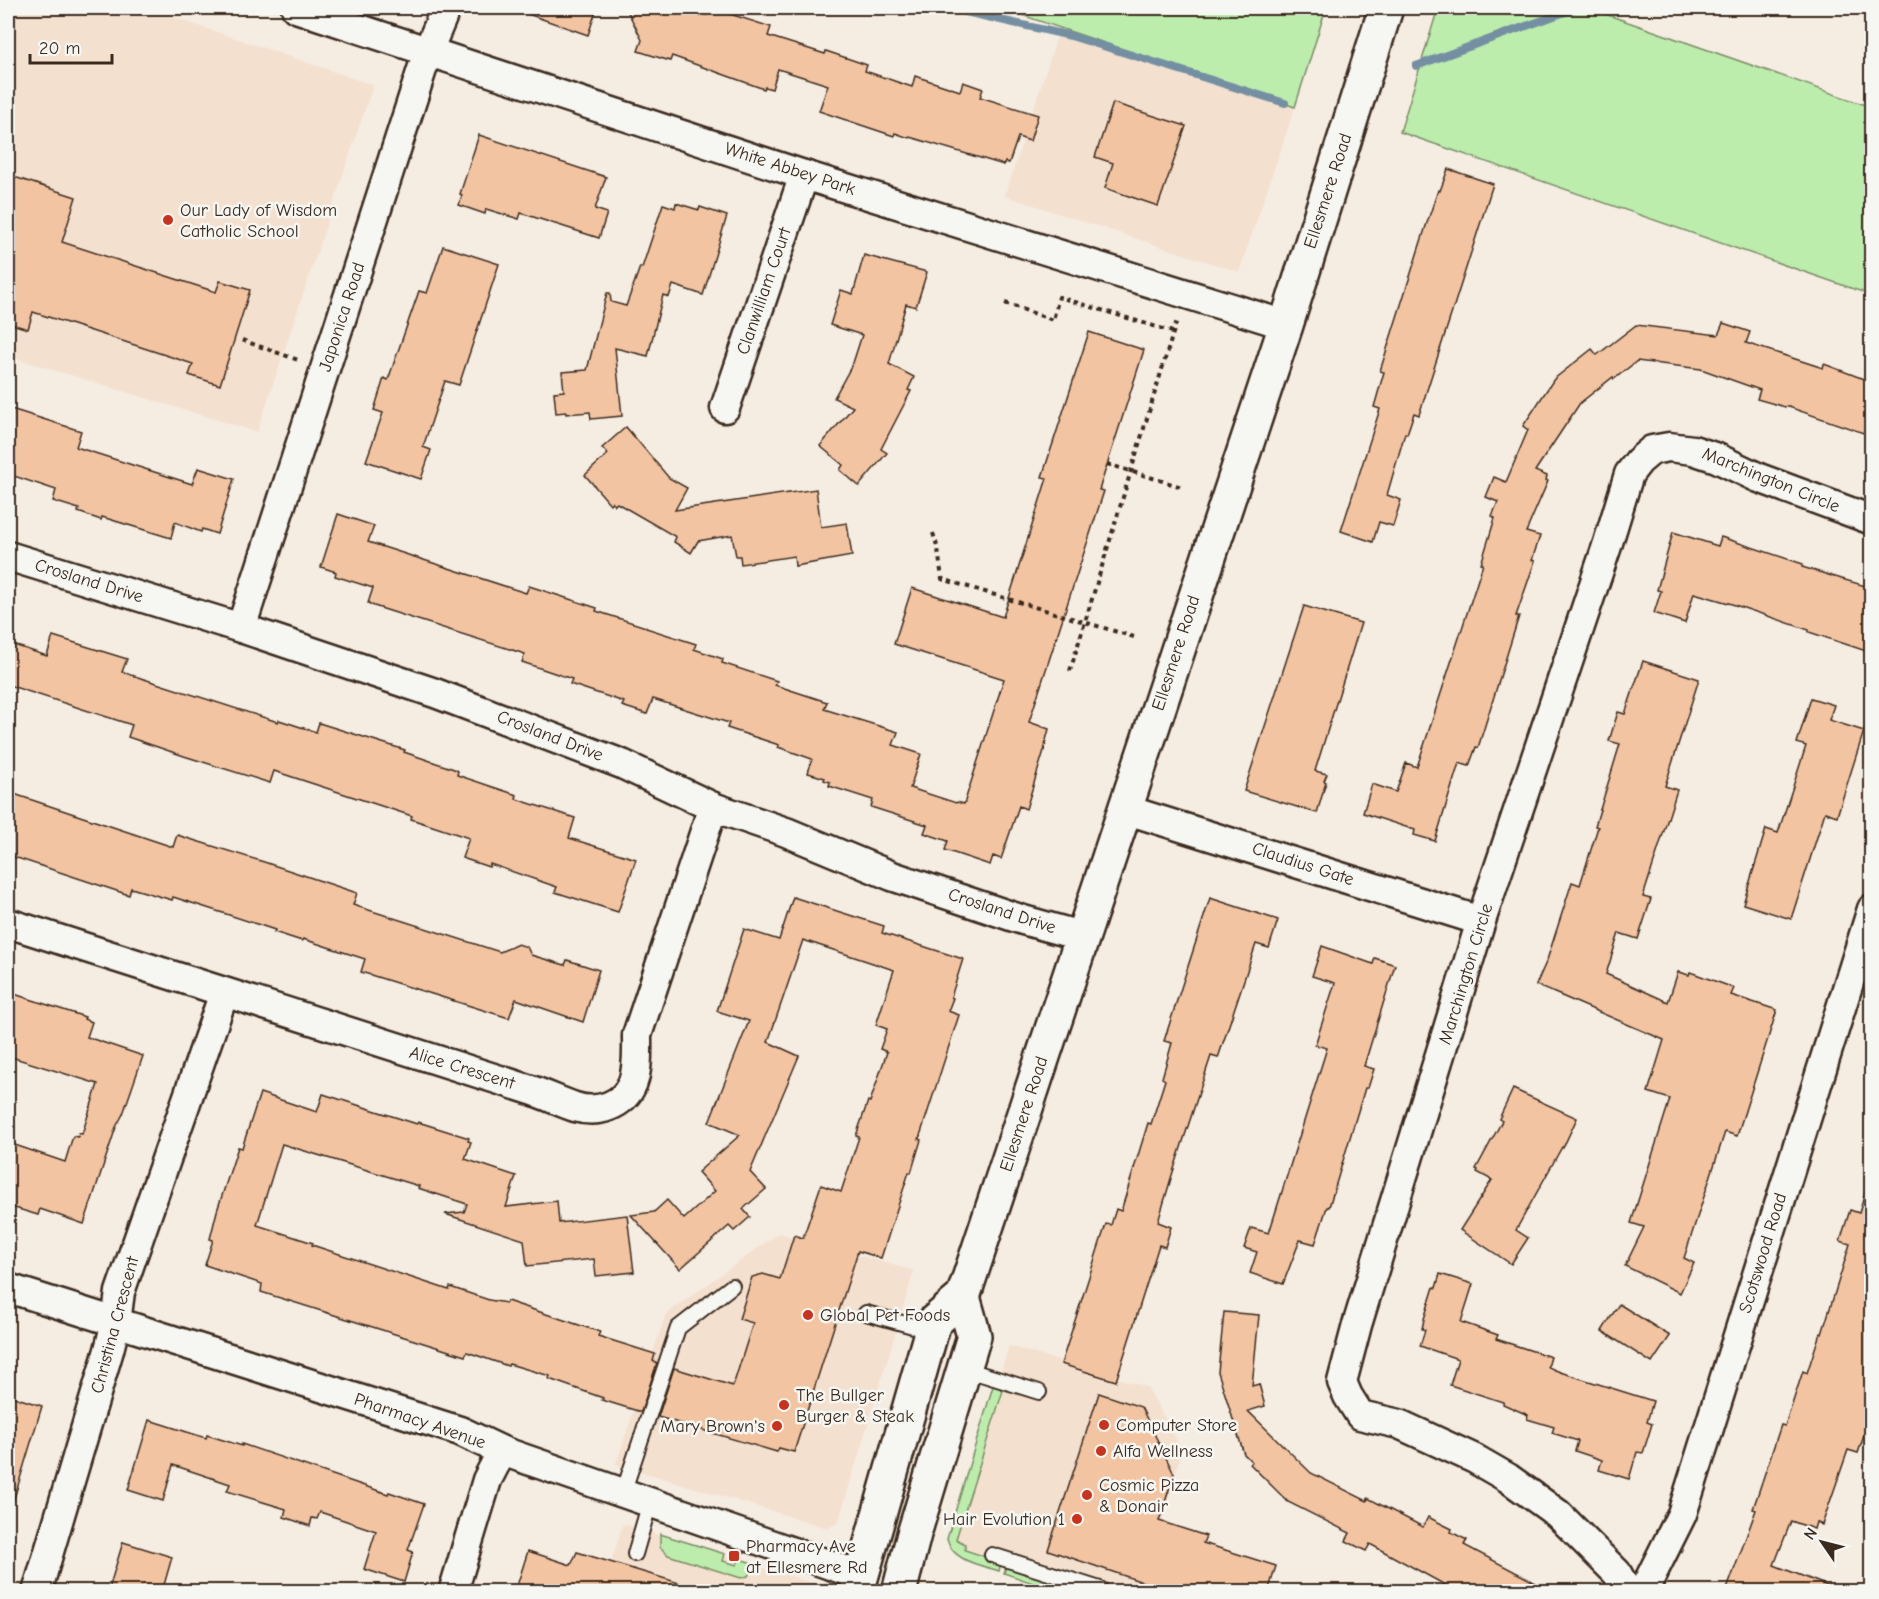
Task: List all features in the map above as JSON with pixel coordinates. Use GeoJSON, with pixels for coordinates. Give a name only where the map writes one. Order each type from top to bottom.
{"type":"FeatureCollection","features":[{"type":"Feature","properties":{"kind":"main road","name":"Ellesmere Road"},"geometry":{"type":"LineString","coordinates":[[963,1297],[1286,325],[1386,8]]}},
{"type":"Feature","properties":{"kind":"main road"},"geometry":{"type":"LineString","coordinates":[[860,1584],[934,1322],[963,1297],[974,1336],[914,1534],[899,1592]]}},
{"type":"Feature","properties":{"kind":"street","name":"White Abbey Park"},"geometry":{"type":"LineString","coordinates":[[296,8],[804,175],[1286,325]]}},
{"type":"Feature","properties":{"kind":"street","name":"Japonica Road"},"geometry":{"type":"LineString","coordinates":[[241,628],[428,51],[446,8]]}},
{"type":"Feature","properties":{"kind":"street","name":"Clanwilliam Court"},"geometry":{"type":"LineString","coordinates":[[725,408],[804,175]]}},
{"type":"Feature","properties":{"kind":"street","name":"Marchington Circle"},"geometry":{"type":"LineString","coordinates":[[1627,1592],[1617,1573],[1558,1514],[1508,1478],[1475,1459],[1399,1424],[1360,1415],[1342,1383],[1357,1325],[1482,921],[1604,558],[1629,474],[1652,450],[1669,447],[1693,450],[1718,458],[1759,478],[1872,520]]}},
{"type":"Feature","properties":{"kind":"street","name":"Crosland Drive"},"geometry":{"type":"LineString","coordinates":[[8,556],[241,628],[435,693],[622,764],[713,807],[786,832],[892,876],[1023,920],[1084,937]]}},
{"type":"Feature","properties":{"kind":"street","name":"Alice Crescent"},"geometry":{"type":"LineString","coordinates":[[8,923],[531,1090],[575,1107],[593,1110],[610,1107],[633,1083],[638,1056],[637,1035],[713,807]]}},
{"type":"Feature","properties":{"kind":"street","name":"Claudius Gate"},"geometry":{"type":"LineString","coordinates":[[1124,809],[1482,921]]}},
{"type":"Feature","properties":{"kind":"street","name":"Scotswood Road"},"geometry":{"type":"LineString","coordinates":[[1643,1592],[1682,1514],[1872,909]]}},
{"type":"Feature","properties":{"kind":"street","name":"Christina Crescent"},"geometry":{"type":"LineString","coordinates":[[38,1592],[116,1322],[120,1292],[224,993]]}},
{"type":"Feature","properties":{"kind":"street","name":"Pharmacy Avenue"},"geometry":{"type":"LineString","coordinates":[[8,1288],[460,1431],[502,1451],[650,1502],[860,1584]]}},
{"type":"Feature","properties":{"kind":"street"},"geometry":{"type":"LineString","coordinates":[[453,1592],[487,1480],[502,1451]]}},
{"type":"Feature","properties":{"kind":"lane"},"geometry":{"type":"LineString","coordinates":[[623,1493],[678,1328],[732,1286]]}},
{"type":"Feature","properties":{"kind":"lane"},"geometry":{"type":"LineString","coordinates":[[866,1313],[931,1331]]}},
{"type":"Feature","properties":{"kind":"lane"},"geometry":{"type":"LineString","coordinates":[[965,1369],[1039,1392]]}},
{"type":"Feature","properties":{"kind":"lane"},"geometry":{"type":"LineString","coordinates":[[635,1554],[650,1502]]}},
{"type":"Feature","properties":{"kind":"lane"},"geometry":{"type":"LineString","coordinates":[[992,1555],[1100,1589],[1100,1592]]}},
{"type":"Feature","properties":{"kind":"path"},"geometry":{"type":"LineString","coordinates":[[1070,671],[1185,293]]}},
{"type":"Feature","properties":{"kind":"path"},"geometry":{"type":"LineString","coordinates":[[1005,303],[1053,320],[1059,297],[1173,332]]}},
{"type":"Feature","properties":{"kind":"path"},"geometry":{"type":"LineString","coordinates":[[242,340],[325,369]]}},
{"type":"Feature","properties":{"kind":"path"},"geometry":{"type":"LineString","coordinates":[[1107,464],[1182,487]]}},
{"type":"Feature","properties":{"kind":"path"},"geometry":{"type":"LineString","coordinates":[[933,533],[938,549],[942,579],[1134,638]]}},
{"type":"Feature","properties":{"kind":"shaded area","name":"Our Lady of Wisdom Catholic School"},"geometry":{"type":"Polygon","coordinates":[[[8,8],[146,8],[373,85],[257,432],[8,356],[8,8]]]}},
{"type":"Feature","properties":{"kind":"shaded area"},"geometry":{"type":"Polygon","coordinates":[[[1060,28],[1295,107],[1239,272],[1005,196],[1060,28]]]}},
{"type":"Feature","properties":{"kind":"shaded area"},"geometry":{"type":"Polygon","coordinates":[[[779,1233],[914,1271],[838,1523],[828,1528],[616,1464],[666,1314],[779,1233]]]}},
{"type":"Feature","properties":{"kind":"shaded area"},"geometry":{"type":"Polygon","coordinates":[[[1009,1346],[1147,1387],[1182,1449],[1143,1591],[1083,1591],[957,1556],[950,1537],[1009,1346]]]}},
{"type":"Feature","properties":{"kind":"shaded area"},"geometry":{"type":"Polygon","coordinates":[[[623,1524],[815,1584],[813,1592],[602,1592],[623,1524]]]}},
{"type":"Feature","properties":{"kind":"green space"},"geometry":{"type":"Polygon","coordinates":[[[1001,8],[1326,8],[1295,107],[1001,8]]]}},
{"type":"Feature","properties":{"kind":"green space"},"geometry":{"type":"Polygon","coordinates":[[[1438,8],[1588,8],[1871,107],[1871,295],[1400,132],[1438,8]]]}},
{"type":"Feature","properties":{"kind":"green space"},"geometry":{"type":"Polygon","coordinates":[[[999,1382],[1005,1384],[956,1539],[965,1544],[965,1550],[1001,1562],[999,1571],[961,1557],[950,1546],[947,1539],[993,1386],[999,1382]]]}},
{"type":"Feature","properties":{"kind":"green space"},"geometry":{"type":"Polygon","coordinates":[[[660,1534],[725,1554],[723,1561],[737,1565],[739,1559],[750,1562],[750,1572],[748,1576],[741,1578],[668,1555],[660,1547],[660,1534]]]}},
{"type":"Feature","properties":{"kind":"green space"},"geometry":{"type":"Polygon","coordinates":[[[1007,1564],[1082,1591],[1056,1591],[1004,1573],[1007,1564]]]}},
{"type":"Feature","properties":{"kind":"building"},"geometry":{"type":"Polygon","coordinates":[[[519,8],[597,8],[588,35],[519,11],[519,8]]]}},
{"type":"Feature","properties":{"kind":"building"},"geometry":{"type":"Polygon","coordinates":[[[626,8],[684,8],[706,15],[711,8],[771,27],[768,36],[825,54],[826,51],[867,65],[865,71],[912,87],[915,76],[960,91],[963,82],[983,89],[980,97],[1038,115],[1030,141],[1018,137],[1009,163],[1005,162],[1004,165],[895,133],[894,136],[819,111],[828,85],[778,69],[772,89],[765,87],[764,89],[672,56],[670,61],[638,51],[642,40],[626,8]]]}},
{"type":"Feature","properties":{"kind":"building"},"geometry":{"type":"Polygon","coordinates":[[[1113,103],[1186,126],[1158,206],[1105,188],[1113,163],[1095,157],[1113,103]]]}},
{"type":"Feature","properties":{"kind":"building"},"geometry":{"type":"Polygon","coordinates":[[[479,135],[606,177],[595,209],[607,213],[599,238],[521,213],[519,219],[486,209],[485,214],[459,205],[462,195],[460,194],[479,135]]]}},
{"type":"Feature","properties":{"kind":"building"},"geometry":{"type":"Polygon","coordinates":[[[1448,169],[1493,184],[1419,415],[1414,413],[1407,434],[1405,433],[1387,495],[1401,500],[1393,526],[1379,522],[1373,542],[1341,531],[1380,409],[1374,407],[1384,372],[1380,371],[1438,190],[1440,191],[1448,169]]]}},
{"type":"Feature","properties":{"kind":"building"},"geometry":{"type":"Polygon","coordinates":[[[8,175],[76,197],[62,242],[216,292],[220,281],[250,290],[220,385],[189,375],[193,364],[33,312],[28,329],[8,323],[8,175]]]}},
{"type":"Feature","properties":{"kind":"building"},"geometry":{"type":"Polygon","coordinates":[[[676,203],[699,210],[700,207],[727,216],[703,295],[673,285],[669,297],[663,295],[648,356],[615,348],[622,416],[591,419],[590,412],[556,413],[554,392],[564,391],[562,372],[587,370],[607,293],[610,293],[611,302],[626,306],[640,267],[642,268],[663,204],[675,208],[676,203]]]}},
{"type":"Feature","properties":{"kind":"building"},"geometry":{"type":"Polygon","coordinates":[[[443,246],[499,264],[459,385],[445,381],[423,447],[431,450],[421,479],[366,461],[383,413],[374,410],[384,378],[388,380],[419,291],[427,293],[443,246]]]}},
{"type":"Feature","properties":{"kind":"building"},"geometry":{"type":"Polygon","coordinates":[[[864,255],[927,272],[916,307],[906,304],[889,364],[914,377],[908,390],[911,391],[881,449],[887,453],[859,486],[840,470],[843,465],[820,446],[853,407],[834,398],[853,363],[862,335],[830,325],[841,290],[853,294],[864,255]]]}},
{"type":"Feature","properties":{"kind":"building"},"geometry":{"type":"Polygon","coordinates":[[[1723,323],[1750,332],[1746,343],[1823,368],[1824,364],[1872,382],[1872,436],[1786,406],[1757,399],[1760,390],[1701,369],[1637,361],[1614,379],[1613,377],[1580,403],[1535,471],[1547,476],[1548,481],[1526,532],[1540,536],[1532,560],[1535,561],[1516,616],[1519,616],[1478,748],[1476,747],[1469,766],[1459,763],[1435,841],[1414,835],[1415,830],[1363,813],[1372,784],[1396,792],[1406,763],[1417,767],[1483,564],[1481,564],[1495,518],[1492,516],[1498,502],[1486,497],[1494,477],[1506,482],[1528,430],[1523,426],[1554,379],[1592,349],[1597,355],[1636,325],[1718,335],[1723,323]]]}},
{"type":"Feature","properties":{"kind":"building"},"geometry":{"type":"Polygon","coordinates":[[[1089,332],[1144,350],[1099,490],[1104,491],[1029,722],[1049,729],[1046,744],[1026,809],[1019,806],[1001,859],[993,856],[990,865],[945,850],[948,841],[924,833],[927,825],[871,807],[873,800],[829,786],[830,782],[824,780],[825,778],[808,773],[812,759],[778,747],[779,745],[727,728],[729,723],[653,699],[647,714],[622,706],[624,702],[570,684],[572,679],[522,662],[525,654],[374,606],[368,603],[373,588],[335,576],[336,572],[321,567],[338,514],[374,526],[368,542],[526,593],[529,586],[696,644],[694,649],[723,659],[722,663],[777,681],[775,685],[827,702],[824,709],[898,732],[893,745],[921,754],[910,788],[964,804],[1004,679],[894,644],[912,588],[1003,617],[1047,478],[1042,477],[1089,332]]]}},
{"type":"Feature","properties":{"kind":"building"},"geometry":{"type":"Polygon","coordinates":[[[8,408],[81,431],[76,447],[192,484],[198,468],[234,479],[217,534],[202,529],[201,532],[175,522],[171,538],[102,517],[101,520],[78,512],[79,509],[53,501],[56,490],[8,474],[8,408]]]}},
{"type":"Feature","properties":{"kind":"building"},"geometry":{"type":"Polygon","coordinates":[[[626,427],[669,478],[687,488],[675,510],[816,489],[821,527],[847,523],[852,556],[795,566],[794,556],[741,564],[740,556],[736,556],[732,535],[698,541],[691,553],[674,542],[676,537],[617,503],[610,504],[585,475],[608,454],[602,448],[626,427]]]}},
{"type":"Feature","properties":{"kind":"building"},"geometry":{"type":"Polygon","coordinates":[[[1673,532],[1718,546],[1721,537],[1803,564],[1802,567],[1872,588],[1872,653],[1694,593],[1685,623],[1654,613],[1661,591],[1657,590],[1673,532]]]}},
{"type":"Feature","properties":{"kind":"building"},"geometry":{"type":"Polygon","coordinates":[[[1304,606],[1361,623],[1315,771],[1327,774],[1317,813],[1244,791],[1304,606]]]}},
{"type":"Feature","properties":{"kind":"building"},"geometry":{"type":"Polygon","coordinates":[[[53,636],[127,659],[122,672],[278,722],[279,720],[316,732],[319,723],[405,750],[404,752],[454,769],[458,771],[457,775],[517,795],[516,799],[575,818],[569,838],[636,859],[618,912],[555,892],[557,887],[490,864],[489,867],[462,858],[469,838],[411,819],[412,816],[274,771],[270,783],[184,756],[128,737],[132,725],[8,685],[8,643],[47,656],[53,636]]]}},
{"type":"Feature","properties":{"kind":"building"},"geometry":{"type":"Polygon","coordinates":[[[1643,661],[1699,679],[1665,786],[1677,790],[1643,897],[1651,899],[1638,939],[1619,933],[1606,974],[1668,1002],[1678,972],[1689,975],[1690,972],[1734,988],[1731,995],[1777,1010],[1737,1136],[1725,1132],[1684,1258],[1694,1263],[1680,1293],[1625,1266],[1644,1227],[1631,1223],[1670,1099],[1648,1092],[1664,1040],[1536,985],[1547,960],[1572,882],[1580,885],[1620,744],[1609,741],[1618,712],[1625,714],[1643,661]]]}},
{"type":"Feature","properties":{"kind":"building"},"geometry":{"type":"Polygon","coordinates":[[[1811,698],[1834,705],[1829,720],[1864,731],[1837,816],[1825,812],[1791,919],[1743,904],[1766,829],[1778,833],[1806,746],[1797,743],[1811,698]]]}},
{"type":"Feature","properties":{"kind":"building"},"geometry":{"type":"Polygon","coordinates":[[[8,792],[173,847],[177,835],[264,862],[357,893],[353,905],[500,952],[518,944],[527,947],[531,955],[565,965],[567,960],[599,970],[583,1022],[516,999],[509,1018],[361,972],[365,959],[274,932],[275,930],[173,897],[172,900],[131,888],[129,895],[8,855],[8,792]]]}},
{"type":"Feature","properties":{"kind":"building"},"geometry":{"type":"Polygon","coordinates":[[[793,897],[884,926],[882,933],[963,959],[948,1011],[959,1015],[919,1139],[921,1140],[911,1173],[909,1172],[881,1258],[858,1251],[794,1452],[779,1448],[777,1452],[658,1417],[674,1368],[733,1386],[753,1323],[739,1319],[752,1277],[763,1274],[780,1279],[794,1235],[803,1238],[821,1185],[841,1192],[859,1137],[856,1136],[887,1052],[880,1049],[887,1029],[876,1025],[894,970],[803,940],[768,1042],[799,1056],[750,1172],[766,1189],[743,1209],[750,1217],[734,1231],[729,1226],[680,1269],[631,1215],[654,1212],[667,1200],[684,1219],[715,1191],[698,1172],[740,1135],[709,1122],[749,1021],[717,1011],[744,929],[779,940],[793,897]]]}},
{"type":"Feature","properties":{"kind":"building"},"geometry":{"type":"Polygon","coordinates":[[[1210,898],[1278,920],[1269,948],[1256,944],[1218,1058],[1211,1056],[1158,1222],[1171,1227],[1165,1247],[1159,1245],[1116,1381],[1061,1364],[1106,1224],[1111,1225],[1116,1209],[1121,1211],[1148,1123],[1151,1124],[1165,1080],[1162,1078],[1172,1043],[1164,1041],[1210,898]]]}},
{"type":"Feature","properties":{"kind":"building"},"geometry":{"type":"Polygon","coordinates":[[[1322,946],[1373,964],[1375,958],[1395,965],[1364,1066],[1374,1069],[1368,1088],[1365,1088],[1329,1207],[1327,1207],[1315,1244],[1300,1240],[1283,1284],[1250,1273],[1257,1252],[1244,1248],[1251,1228],[1269,1233],[1327,1048],[1315,1045],[1335,983],[1312,976],[1322,946]]]}},
{"type":"Feature","properties":{"kind":"building"},"geometry":{"type":"Polygon","coordinates":[[[8,992],[85,1017],[84,1019],[92,1022],[87,1037],[143,1056],[123,1114],[116,1127],[84,1224],[40,1209],[38,1215],[8,1206],[8,1159],[12,1144],[65,1162],[73,1136],[78,1137],[79,1133],[82,1134],[98,1084],[8,1056],[8,992]]]}},
{"type":"Feature","properties":{"kind":"building"},"geometry":{"type":"Polygon","coordinates":[[[1513,1089],[1577,1118],[1563,1148],[1516,1230],[1528,1238],[1511,1264],[1460,1230],[1492,1180],[1477,1172],[1476,1169],[1502,1121],[1499,1119],[1513,1089]]]}},
{"type":"Feature","properties":{"kind":"building"},"geometry":{"type":"Polygon","coordinates":[[[260,1093],[317,1112],[323,1094],[469,1138],[468,1141],[471,1142],[465,1159],[516,1176],[506,1207],[557,1201],[559,1223],[627,1215],[634,1272],[596,1276],[594,1259],[527,1266],[524,1240],[445,1214],[464,1212],[467,1204],[418,1188],[419,1186],[282,1144],[257,1225],[449,1290],[450,1287],[489,1300],[506,1303],[507,1301],[600,1332],[598,1336],[655,1354],[653,1361],[657,1363],[641,1412],[602,1400],[603,1398],[549,1379],[550,1376],[509,1364],[508,1366],[467,1352],[465,1356],[261,1292],[262,1284],[205,1265],[213,1240],[210,1239],[217,1211],[238,1147],[242,1148],[260,1093]]]}},
{"type":"Feature","properties":{"kind":"building"},"geometry":{"type":"Polygon","coordinates":[[[1866,1190],[1872,1191],[1872,1413],[1858,1453],[1848,1450],[1822,1525],[1816,1522],[1814,1529],[1791,1521],[1774,1565],[1838,1590],[1837,1592],[1726,1592],[1756,1510],[1753,1509],[1781,1425],[1785,1426],[1803,1371],[1807,1373],[1820,1333],[1822,1334],[1850,1244],[1840,1241],[1850,1210],[1859,1213],[1866,1190]]]}},
{"type":"Feature","properties":{"kind":"building"},"geometry":{"type":"Polygon","coordinates":[[[1440,1274],[1473,1284],[1461,1322],[1498,1335],[1496,1339],[1551,1357],[1548,1367],[1560,1372],[1653,1401],[1647,1422],[1652,1424],[1643,1453],[1637,1452],[1629,1479],[1599,1470],[1602,1460],[1575,1451],[1578,1441],[1552,1433],[1554,1427],[1527,1419],[1528,1415],[1503,1402],[1450,1385],[1458,1359],[1420,1346],[1425,1330],[1422,1329],[1424,1319],[1440,1274]]]}},
{"type":"Feature","properties":{"kind":"building"},"geometry":{"type":"Polygon","coordinates":[[[1619,1304],[1670,1336],[1652,1363],[1602,1331],[1619,1304]]]}},
{"type":"Feature","properties":{"kind":"building"},"geometry":{"type":"Polygon","coordinates":[[[1224,1312],[1259,1315],[1252,1386],[1259,1384],[1265,1406],[1248,1411],[1311,1473],[1367,1501],[1368,1498],[1423,1527],[1428,1517],[1452,1529],[1451,1532],[1467,1540],[1464,1545],[1553,1592],[1458,1592],[1370,1544],[1366,1551],[1346,1541],[1350,1533],[1288,1502],[1250,1464],[1252,1462],[1244,1454],[1218,1372],[1224,1312]]]}},
{"type":"Feature","properties":{"kind":"building"},"geometry":{"type":"Polygon","coordinates":[[[1099,1393],[1141,1407],[1174,1474],[1159,1521],[1206,1536],[1203,1543],[1276,1566],[1268,1592],[1172,1592],[1048,1550],[1099,1393]]]}},
{"type":"Feature","properties":{"kind":"building"},"geometry":{"type":"Polygon","coordinates":[[[8,1395],[42,1406],[13,1502],[8,1501],[8,1395]]]}},
{"type":"Feature","properties":{"kind":"building"},"geometry":{"type":"Polygon","coordinates":[[[149,1420],[206,1438],[207,1435],[242,1446],[242,1444],[424,1504],[408,1550],[413,1552],[404,1582],[364,1569],[376,1531],[320,1512],[317,1519],[312,1518],[310,1526],[284,1517],[286,1509],[227,1491],[230,1484],[173,1465],[163,1501],[128,1490],[149,1420]]]}},
{"type":"Feature","properties":{"kind":"building"},"geometry":{"type":"Polygon","coordinates":[[[123,1542],[172,1557],[162,1592],[108,1592],[123,1542]]]}},
{"type":"Feature","properties":{"kind":"building"},"geometry":{"type":"Polygon","coordinates":[[[528,1551],[571,1565],[577,1552],[689,1586],[688,1592],[515,1592],[528,1551]]]}},
{"type":"Feature","properties":{"kind":"waterway"},"geometry":{"type":"LineString","coordinates":[[948,8],[1071,36],[1285,103]]}},
{"type":"Feature","properties":{"kind":"waterway"},"geometry":{"type":"LineString","coordinates":[[1416,66],[1576,8]]}},
{"type":"Feature","properties":{"kind":"place","name":"Our Lady of Wisdom Catholic School"},"geometry":{"type":"Point","coordinates":[168,220]}},
{"type":"Feature","properties":{"kind":"place","name":"Global Pet Foods"},"geometry":{"type":"Point","coordinates":[808,1315]}},
{"type":"Feature","properties":{"kind":"place","name":"The Bullger Burger & Steak"},"geometry":{"type":"Point","coordinates":[784,1405]}},
{"type":"Feature","properties":{"kind":"place","name":"Computer Store"},"geometry":{"type":"Point","coordinates":[1104,1425]}},
{"type":"Feature","properties":{"kind":"place","name":"Mary Brown's"},"geometry":{"type":"Point","coordinates":[777,1426]}},
{"type":"Feature","properties":{"kind":"place","name":"Alfa Wellness"},"geometry":{"type":"Point","coordinates":[1101,1451]}},
{"type":"Feature","properties":{"kind":"place","name":"Cosmic Pizza & Donair"},"geometry":{"type":"Point","coordinates":[1087,1495]}},
{"type":"Feature","properties":{"kind":"place","name":"Hair Evolution 1"},"geometry":{"type":"Point","coordinates":[1077,1519]}},
{"type":"Feature","properties":{"kind":"place","name":"Pharmacy Ave at Ellesmere Rd"},"geometry":{"type":"Point","coordinates":[734,1556]}}]}
